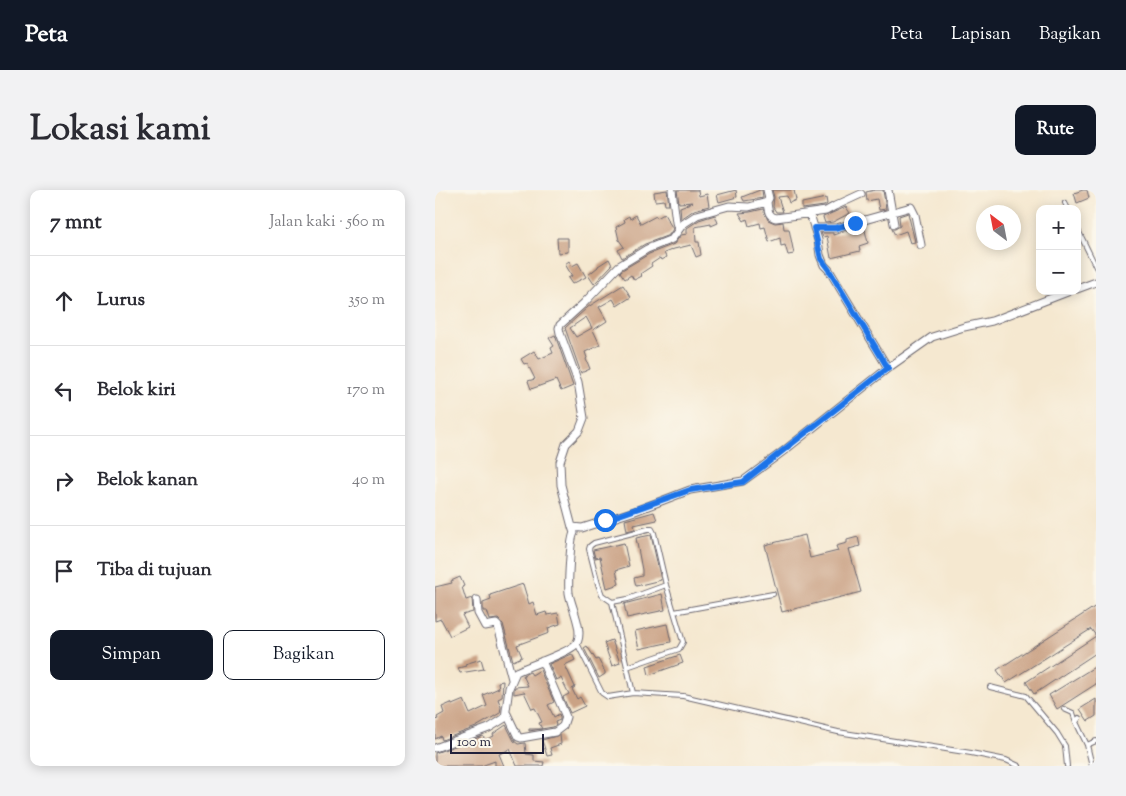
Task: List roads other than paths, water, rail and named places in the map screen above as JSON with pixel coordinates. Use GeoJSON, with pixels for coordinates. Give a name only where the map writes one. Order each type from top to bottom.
{"type":"FeatureCollection","features":[{"type":"Feature","properties":{"kind":"street"},"geometry":{"type":"LineString","coordinates":[[672,190],[678,230]]}},
{"type":"Feature","properties":{"kind":"street"},"geometry":{"type":"LineString","coordinates":[[767,190],[769,214],[777,218],[826,211],[861,194]]}},
{"type":"Feature","properties":{"kind":"street"},"geometry":{"type":"LineString","coordinates":[[888,190],[894,224]]}},
{"type":"Feature","properties":{"kind":"street"},"geometry":{"type":"LineString","coordinates":[[435,748],[489,728],[505,718],[509,688],[516,672],[574,646],[579,640],[579,630],[569,590],[571,542],[574,533],[561,485],[560,462],[566,444],[579,431],[584,418],[578,382],[559,328],[560,324],[584,303],[619,266],[647,249],[672,239],[678,230],[689,220],[702,213],[729,206],[749,207],[767,202]]}},
{"type":"Feature","properties":{"kind":"street"},"geometry":{"type":"LineString","coordinates":[[814,228],[835,228],[911,207],[915,215],[921,245]]}},
{"type":"Feature","properties":{"kind":"street"},"geometry":{"type":"LineString","coordinates":[[810,214],[821,259],[888,368]]}},
{"type":"Feature","properties":{"kind":"street"},"geometry":{"type":"LineString","coordinates":[[1081,288],[1096,282]]}},
{"type":"Feature","properties":{"kind":"street"},"geometry":{"type":"LineString","coordinates":[[572,527],[582,528],[635,511],[690,490],[743,482],[918,346],[941,334],[992,321],[1060,295]]}},
{"type":"Feature","properties":{"kind":"street"},"geometry":{"type":"LineString","coordinates":[[477,600],[478,613],[485,626],[496,624],[498,626],[512,679]]}},
{"type":"Feature","properties":{"kind":"street"},"geometry":{"type":"LineString","coordinates":[[507,714],[521,738],[555,732],[563,726],[566,718],[542,660]]}},
{"type":"Feature","properties":{"kind":"lane"},"geometry":{"type":"LineString","coordinates":[[1081,236],[1096,267]]}},
{"type":"Feature","properties":{"kind":"lane"},"geometry":{"type":"LineString","coordinates":[[627,667],[679,649],[683,642],[652,529],[648,528],[595,543],[589,549],[602,595],[612,602],[633,694]]}},
{"type":"Feature","properties":{"kind":"lane"},"geometry":{"type":"LineString","coordinates":[[612,602],[628,599],[666,585]]}},
{"type":"Feature","properties":{"kind":"lane"},"geometry":{"type":"LineString","coordinates":[[674,612],[773,594]]}},
{"type":"Feature","properties":{"kind":"lane"},"geometry":{"type":"LineString","coordinates":[[577,643],[601,693],[608,697],[633,694],[683,696],[838,732],[980,755],[1006,760],[1019,766]]}},
{"type":"Feature","properties":{"kind":"lane"},"geometry":{"type":"LineString","coordinates":[[990,687],[1026,696],[1057,733],[1065,746],[1067,766]]}},
{"type":"Feature","properties":{"kind":"lane"},"geometry":{"type":"LineString","coordinates":[[1065,709],[1073,713],[1087,745],[1092,766]]}},
{"type":"Feature","properties":{"kind":"lane"},"geometry":{"type":"LineString","coordinates":[[1076,722],[1079,718]]}},
{"type":"Feature","properties":{"kind":"lane"},"geometry":{"type":"LineString","coordinates":[[1087,745],[1096,741]]}}]}
